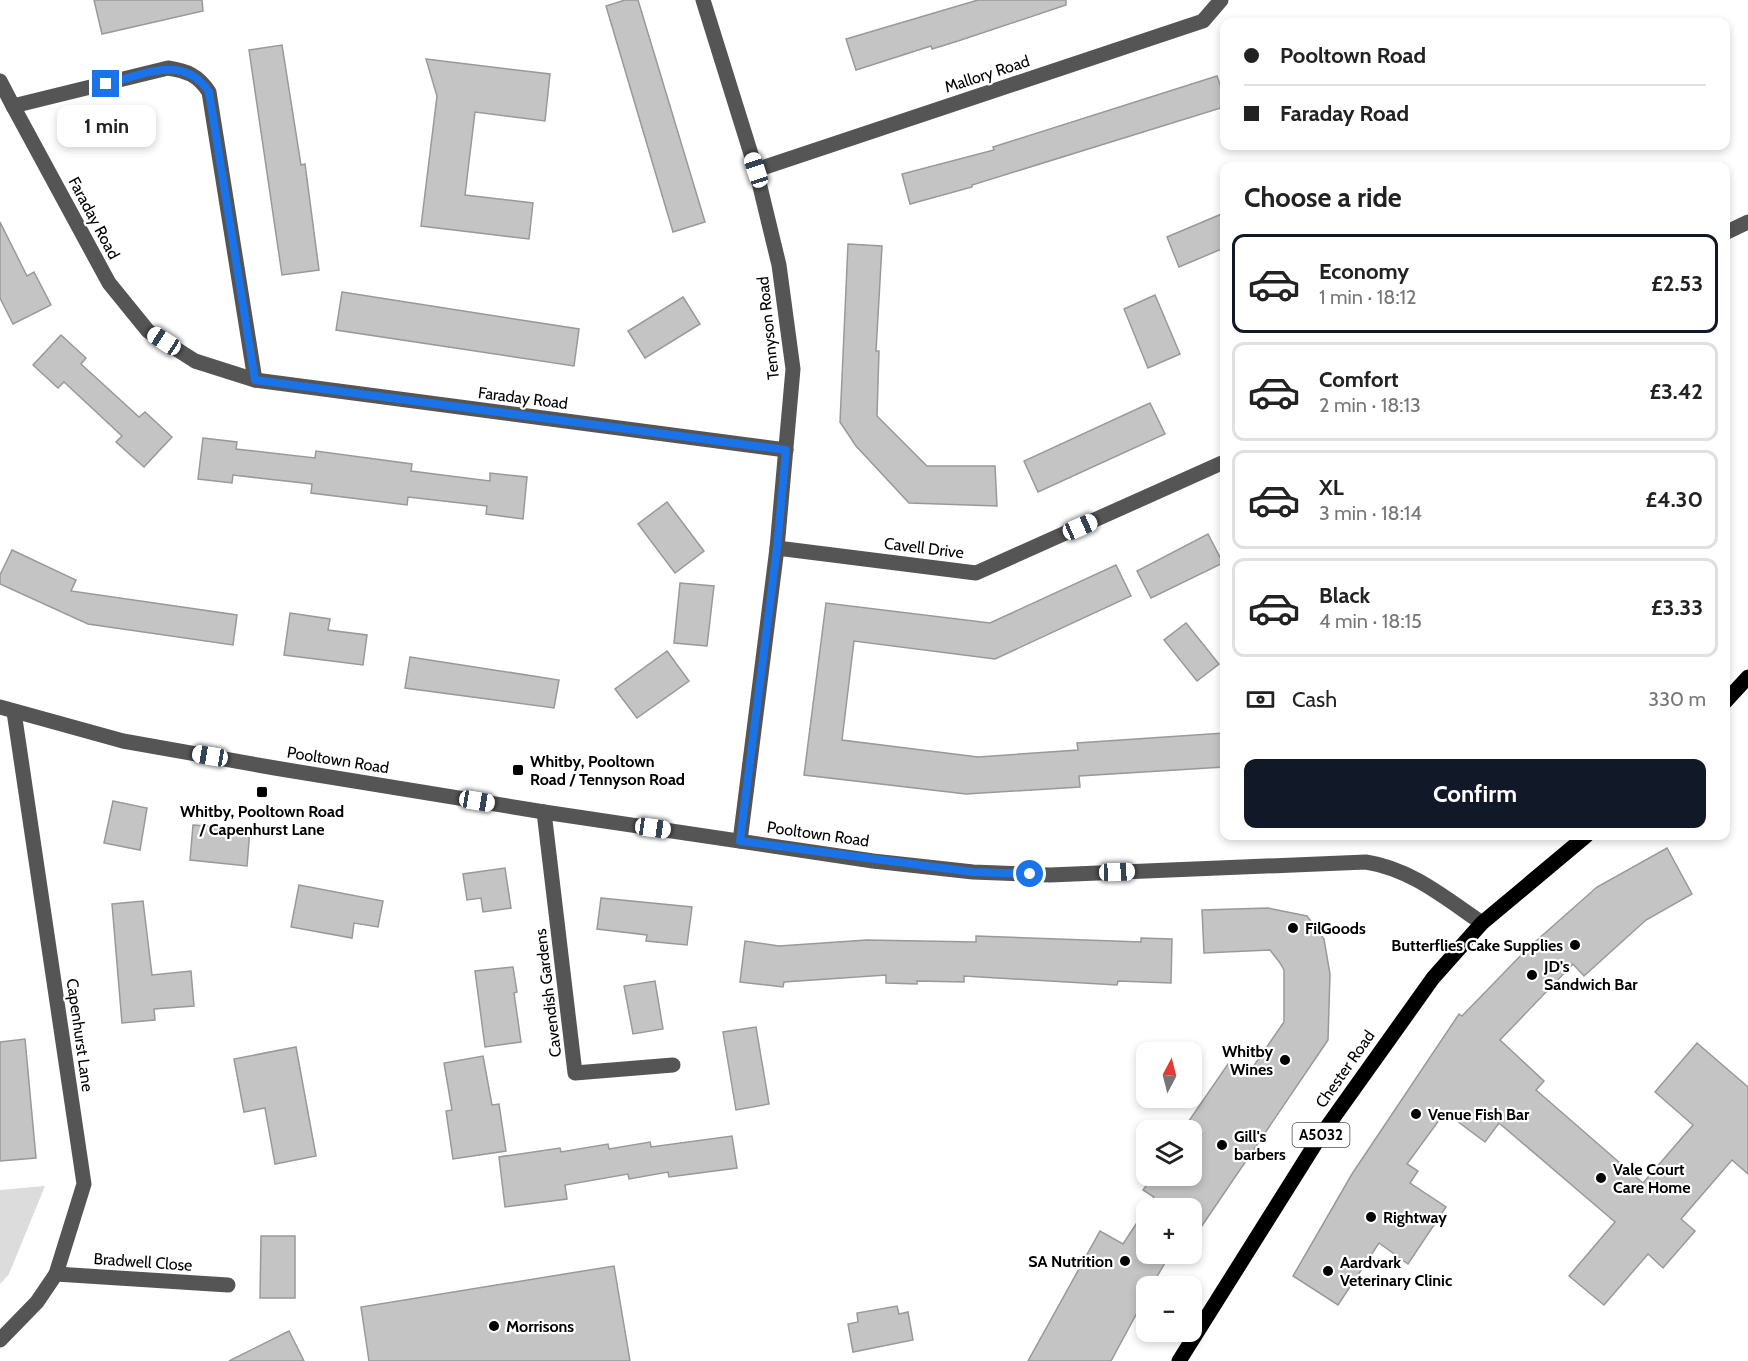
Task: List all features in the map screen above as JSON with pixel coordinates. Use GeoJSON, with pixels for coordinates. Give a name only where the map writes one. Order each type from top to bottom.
{"type":"FeatureCollection","features":[{"type":"Feature","properties":{"kind":"main road"},"geometry":{"type":"LineString","coordinates":[[1730,697],[1748,677]]}},
{"type":"Feature","properties":{"kind":"main road","name":"Chester Road"},"geometry":{"type":"LineString","coordinates":[[1179,1361],[1329,1122],[1433,978],[1482,923],[1581,840]]}},
{"type":"Feature","properties":{"kind":"street","name":"Tennyson Road"},"geometry":{"type":"LineString","coordinates":[[703,0],[756,170],[779,264],[793,369],[777,548],[740,841]]}},
{"type":"Feature","properties":{"kind":"street","name":"Mallory Road"},"geometry":{"type":"LineString","coordinates":[[756,170],[1203,21],[1221,0]]}},
{"type":"Feature","properties":{"kind":"street"},"geometry":{"type":"LineString","coordinates":[[13,106],[168,68],[184,70],[200,79],[209,92],[255,380]]}},
{"type":"Feature","properties":{"kind":"street","name":"Faraday Road"},"geometry":{"type":"LineString","coordinates":[[0,81],[109,283],[148,330],[195,361],[255,380],[786,450]]}},
{"type":"Feature","properties":{"kind":"street"},"geometry":{"type":"LineString","coordinates":[[1730,231],[1748,222]]}},
{"type":"Feature","properties":{"kind":"street","name":"Cavell Drive"},"geometry":{"type":"LineString","coordinates":[[777,548],[976,573],[1220,464]]}},
{"type":"Feature","properties":{"kind":"street","name":"Pooltown Road"},"geometry":{"type":"LineString","coordinates":[[7,710],[123,741],[544,812],[884,862],[973,872],[1050,875],[1366,862],[1388,866],[1406,873],[1482,923]]}},
{"type":"Feature","properties":{"kind":"street","name":"Capenhurst Lane"},"geometry":{"type":"LineString","coordinates":[[0,1340],[37,1302],[56,1274],[84,1184],[7,710]]}},
{"type":"Feature","properties":{"kind":"street","name":"Cavendish Gardens"},"geometry":{"type":"LineString","coordinates":[[544,812],[575,1073],[673,1065]]}},
{"type":"Feature","properties":{"kind":"street","name":"Bradwell Close"},"geometry":{"type":"LineString","coordinates":[[56,1274],[228,1286]]}},
{"type":"Feature","properties":{"kind":"shaded area"},"geometry":{"type":"Polygon","coordinates":[[[45,1186],[9,1274],[0,1284],[0,1190],[45,1186]]]}},
{"type":"Feature","properties":{"kind":"building"},"geometry":{"type":"Polygon","coordinates":[[[94,0],[202,0],[203,11],[102,34],[94,0]]]}},
{"type":"Feature","properties":{"kind":"building"},"geometry":{"type":"Polygon","coordinates":[[[625,0],[638,0],[705,222],[673,232],[606,6],[625,0]]]}},
{"type":"Feature","properties":{"kind":"building"},"geometry":{"type":"Polygon","coordinates":[[[978,0],[1066,0],[1066,5],[958,41],[932,49],[931,46],[856,70],[846,39],[978,0]]]}},
{"type":"Feature","properties":{"kind":"building"},"geometry":{"type":"Polygon","coordinates":[[[282,45],[301,165],[305,164],[319,270],[282,275],[249,50],[282,45]]]}},
{"type":"Feature","properties":{"kind":"building"},"geometry":{"type":"Polygon","coordinates":[[[426,59],[550,74],[545,121],[475,112],[465,195],[533,203],[529,239],[421,226],[437,96],[426,59]]]}},
{"type":"Feature","properties":{"kind":"building"},"geometry":{"type":"Polygon","coordinates":[[[1217,76],[1220,85],[1220,108],[972,185],[972,187],[910,204],[902,174],[994,150],[993,147],[1217,76]]]}},
{"type":"Feature","properties":{"kind":"building"},"geometry":{"type":"Polygon","coordinates":[[[1220,215],[1220,250],[1179,267],[1167,237],[1220,215]]]}},
{"type":"Feature","properties":{"kind":"building"},"geometry":{"type":"Polygon","coordinates":[[[0,222],[27,276],[34,272],[51,305],[13,324],[0,298],[0,222]]]}},
{"type":"Feature","properties":{"kind":"building"},"geometry":{"type":"Polygon","coordinates":[[[848,244],[882,246],[876,351],[879,351],[877,416],[927,466],[995,466],[997,506],[909,503],[856,446],[840,422],[848,244]]]}},
{"type":"Feature","properties":{"kind":"building"},"geometry":{"type":"Polygon","coordinates":[[[342,292],[579,329],[574,366],[336,330],[342,292]]]}},
{"type":"Feature","properties":{"kind":"building"},"geometry":{"type":"Polygon","coordinates":[[[1155,295],[1180,354],[1148,368],[1124,309],[1155,295]]]}},
{"type":"Feature","properties":{"kind":"building"},"geometry":{"type":"Polygon","coordinates":[[[683,297],[700,324],[645,358],[628,331],[683,297]]]}},
{"type":"Feature","properties":{"kind":"building"},"geometry":{"type":"Polygon","coordinates":[[[61,335],[86,358],[81,364],[139,417],[145,412],[172,437],[144,467],[116,442],[122,436],[64,382],[58,388],[33,365],[61,335]]]}},
{"type":"Feature","properties":{"kind":"building"},"geometry":{"type":"Polygon","coordinates":[[[1150,403],[1165,434],[1038,492],[1024,461],[1150,403]]]}},
{"type":"Feature","properties":{"kind":"building"},"geometry":{"type":"Polygon","coordinates":[[[203,438],[237,442],[236,449],[315,458],[316,451],[412,464],[411,471],[490,481],[490,473],[527,477],[523,519],[486,514],[487,506],[408,497],[407,505],[311,493],[312,484],[233,475],[232,483],[198,479],[203,438]]]}},
{"type":"Feature","properties":{"kind":"building"},"geometry":{"type":"Polygon","coordinates":[[[667,502],[704,551],[675,573],[638,524],[667,502]]]}},
{"type":"Feature","properties":{"kind":"building"},"geometry":{"type":"Polygon","coordinates":[[[1208,534],[1220,557],[1220,564],[1151,598],[1137,571],[1208,534]]]}},
{"type":"Feature","properties":{"kind":"building"},"geometry":{"type":"Polygon","coordinates":[[[12,550],[76,580],[71,591],[237,615],[233,645],[88,624],[0,584],[0,575],[12,550]]]}},
{"type":"Feature","properties":{"kind":"building"},"geometry":{"type":"Polygon","coordinates":[[[1116,565],[1131,596],[995,659],[854,641],[842,740],[978,757],[1078,750],[1077,743],[1220,733],[1220,767],[1079,776],[1080,787],[966,794],[804,775],[826,603],[990,623],[1116,565]]]}},
{"type":"Feature","properties":{"kind":"building"},"geometry":{"type":"Polygon","coordinates":[[[680,583],[714,586],[707,646],[674,643],[680,583]]]}},
{"type":"Feature","properties":{"kind":"building"},"geometry":{"type":"Polygon","coordinates":[[[290,613],[330,619],[328,630],[367,635],[363,665],[284,655],[290,613]]]}},
{"type":"Feature","properties":{"kind":"building"},"geometry":{"type":"Polygon","coordinates":[[[1186,623],[1219,664],[1197,681],[1164,640],[1186,623]]]}},
{"type":"Feature","properties":{"kind":"building"},"geometry":{"type":"Polygon","coordinates":[[[667,651],[689,681],[637,718],[615,689],[667,651]]]}},
{"type":"Feature","properties":{"kind":"building"},"geometry":{"type":"Polygon","coordinates":[[[410,657],[559,680],[554,708],[405,688],[410,657]]]}},
{"type":"Feature","properties":{"kind":"building"},"geometry":{"type":"Polygon","coordinates":[[[113,801],[147,808],[140,850],[104,843],[113,801]]]}},
{"type":"Feature","properties":{"kind":"building"},"geometry":{"type":"Polygon","coordinates":[[[193,825],[250,829],[247,866],[190,860],[193,825]]]}},
{"type":"Feature","properties":{"kind":"building"},"geometry":{"type":"Polygon","coordinates":[[[1667,848],[1692,894],[1646,920],[1584,976],[1573,964],[1500,1040],[1544,1081],[1536,1090],[1643,1183],[1693,1125],[1655,1092],[1697,1043],[1748,1087],[1748,1174],[1732,1160],[1681,1219],[1695,1231],[1663,1268],[1648,1254],[1604,1305],[1569,1276],[1615,1222],[1499,1123],[1485,1142],[1445,1112],[1407,1164],[1418,1171],[1410,1183],[1446,1207],[1408,1264],[1379,1243],[1338,1305],[1293,1276],[1352,1174],[1459,1014],[1462,1016],[1527,949],[1597,887],[1667,848]]]}},
{"type":"Feature","properties":{"kind":"building"},"geometry":{"type":"Polygon","coordinates":[[[505,868],[511,908],[483,912],[481,898],[467,900],[463,874],[505,868]]]}},
{"type":"Feature","properties":{"kind":"building"},"geometry":{"type":"Polygon","coordinates":[[[299,885],[383,901],[378,927],[354,923],[352,938],[291,927],[299,885]]]}},
{"type":"Feature","properties":{"kind":"building"},"geometry":{"type":"Polygon","coordinates":[[[601,898],[692,907],[687,945],[646,941],[647,935],[597,929],[601,898]]]}},
{"type":"Feature","properties":{"kind":"building"},"geometry":{"type":"Polygon","coordinates":[[[143,901],[152,975],[191,971],[194,1006],[154,1009],[155,1020],[122,1023],[112,904],[143,901]]]}},
{"type":"Feature","properties":{"kind":"building"},"geometry":{"type":"Polygon","coordinates":[[[1268,908],[1307,916],[1324,939],[1330,974],[1328,1040],[1202,1226],[1202,1198],[1153,1198],[1143,1190],[1146,1186],[1202,1186],[1202,1120],[1190,1120],[1198,1108],[1202,1108],[1202,1102],[1228,1064],[1246,1077],[1284,1022],[1284,970],[1270,950],[1204,953],[1202,910],[1268,908]]]}},
{"type":"Feature","properties":{"kind":"building"},"geometry":{"type":"Polygon","coordinates":[[[976,936],[1141,942],[1141,938],[1172,939],[1171,983],[1118,981],[1117,985],[964,976],[964,982],[917,981],[917,984],[886,983],[886,975],[784,982],[783,987],[740,982],[745,941],[779,946],[867,940],[976,942],[976,936]]]}},
{"type":"Feature","properties":{"kind":"building"},"geometry":{"type":"Polygon","coordinates":[[[513,967],[521,1042],[485,1047],[475,971],[513,967]]]}},
{"type":"Feature","properties":{"kind":"building"},"geometry":{"type":"Polygon","coordinates":[[[655,981],[663,1029],[633,1034],[624,986],[655,981]]]}},
{"type":"Feature","properties":{"kind":"building"},"geometry":{"type":"Polygon","coordinates":[[[756,1027],[769,1104],[736,1110],[723,1032],[756,1027]]]}},
{"type":"Feature","properties":{"kind":"building"},"geometry":{"type":"Polygon","coordinates":[[[25,1039],[36,1158],[0,1161],[0,1042],[25,1039]]]}},
{"type":"Feature","properties":{"kind":"building"},"geometry":{"type":"Polygon","coordinates":[[[296,1047],[316,1156],[275,1164],[265,1108],[244,1112],[234,1059],[296,1047]]]}},
{"type":"Feature","properties":{"kind":"building"},"geometry":{"type":"Polygon","coordinates":[[[483,1056],[492,1105],[499,1104],[506,1151],[453,1159],[446,1111],[452,1110],[444,1063],[483,1056]]]}},
{"type":"Feature","properties":{"kind":"building"},"geometry":{"type":"Polygon","coordinates":[[[732,1136],[737,1168],[669,1177],[668,1172],[629,1179],[628,1174],[565,1185],[567,1199],[505,1207],[499,1157],[560,1148],[561,1152],[608,1144],[609,1149],[650,1142],[651,1147],[732,1136]]]}},
{"type":"Feature","properties":{"kind":"building"},"geometry":{"type":"Polygon","coordinates":[[[1136,1224],[1136,1264],[1164,1264],[1157,1276],[1136,1276],[1136,1315],[1111,1361],[1028,1361],[1100,1231],[1123,1244],[1136,1224]]]}},
{"type":"Feature","properties":{"kind":"building"},"geometry":{"type":"Polygon","coordinates":[[[261,1236],[295,1236],[295,1298],[260,1298],[261,1236]]]}},
{"type":"Feature","properties":{"kind":"building","name":"Morrisons"},"geometry":{"type":"Polygon","coordinates":[[[614,1266],[630,1361],[369,1361],[361,1307],[614,1266]]]}},
{"type":"Feature","properties":{"kind":"building"},"geometry":{"type":"Polygon","coordinates":[[[897,1306],[899,1314],[908,1312],[913,1340],[853,1352],[848,1324],[858,1322],[857,1313],[897,1306]]]}},
{"type":"Feature","properties":{"kind":"building"},"geometry":{"type":"Polygon","coordinates":[[[289,1331],[304,1361],[229,1361],[289,1331]]]}},
{"type":"Feature","properties":{"kind":"place","name":"Whitby, Pooltown Road / Tennyson Road"},"geometry":{"type":"Point","coordinates":[518,770]}},
{"type":"Feature","properties":{"kind":"place","name":"Whitby, Pooltown Road / Capenhurst Lane"},"geometry":{"type":"Point","coordinates":[262,792]}},
{"type":"Feature","properties":{"kind":"place","name":"FilGoods"},"geometry":{"type":"Point","coordinates":[1293,928]}},
{"type":"Feature","properties":{"kind":"place","name":"Butterflies Cake Supplies"},"geometry":{"type":"Point","coordinates":[1575,945]}},
{"type":"Feature","properties":{"kind":"place","name":"JD's Sandwich Bar"},"geometry":{"type":"Point","coordinates":[1532,975]}},
{"type":"Feature","properties":{"kind":"place","name":"Whitby Wines"},"geometry":{"type":"Point","coordinates":[1285,1060]}},
{"type":"Feature","properties":{"kind":"place","name":"Venue Fish Bar"},"geometry":{"type":"Point","coordinates":[1416,1114]}},
{"type":"Feature","properties":{"kind":"place","name":"Gill's barbers"},"geometry":{"type":"Point","coordinates":[1222,1145]}},
{"type":"Feature","properties":{"kind":"place","name":"Vale Court Care Home"},"geometry":{"type":"Point","coordinates":[1601,1178]}},
{"type":"Feature","properties":{"kind":"place","name":"Rightway"},"geometry":{"type":"Point","coordinates":[1371,1217]}},
{"type":"Feature","properties":{"kind":"place","name":"SA Nutrition"},"geometry":{"type":"Point","coordinates":[1125,1261]}},
{"type":"Feature","properties":{"kind":"place","name":"Aardvark Veterinary Clinic"},"geometry":{"type":"Point","coordinates":[1328,1271]}},
{"type":"Feature","properties":{"kind":"place","name":"Morrisons"},"geometry":{"type":"Point","coordinates":[494,1326]}},
{"type":"Feature","properties":{"kind":"route"},"geometry":{"type":"LineString","coordinates":[[106,84],[168,68],[184,70],[200,79],[209,92],[255,380],[786,450],[777,548],[740,841],[873,861],[973,872],[1030,874]]}}]}
